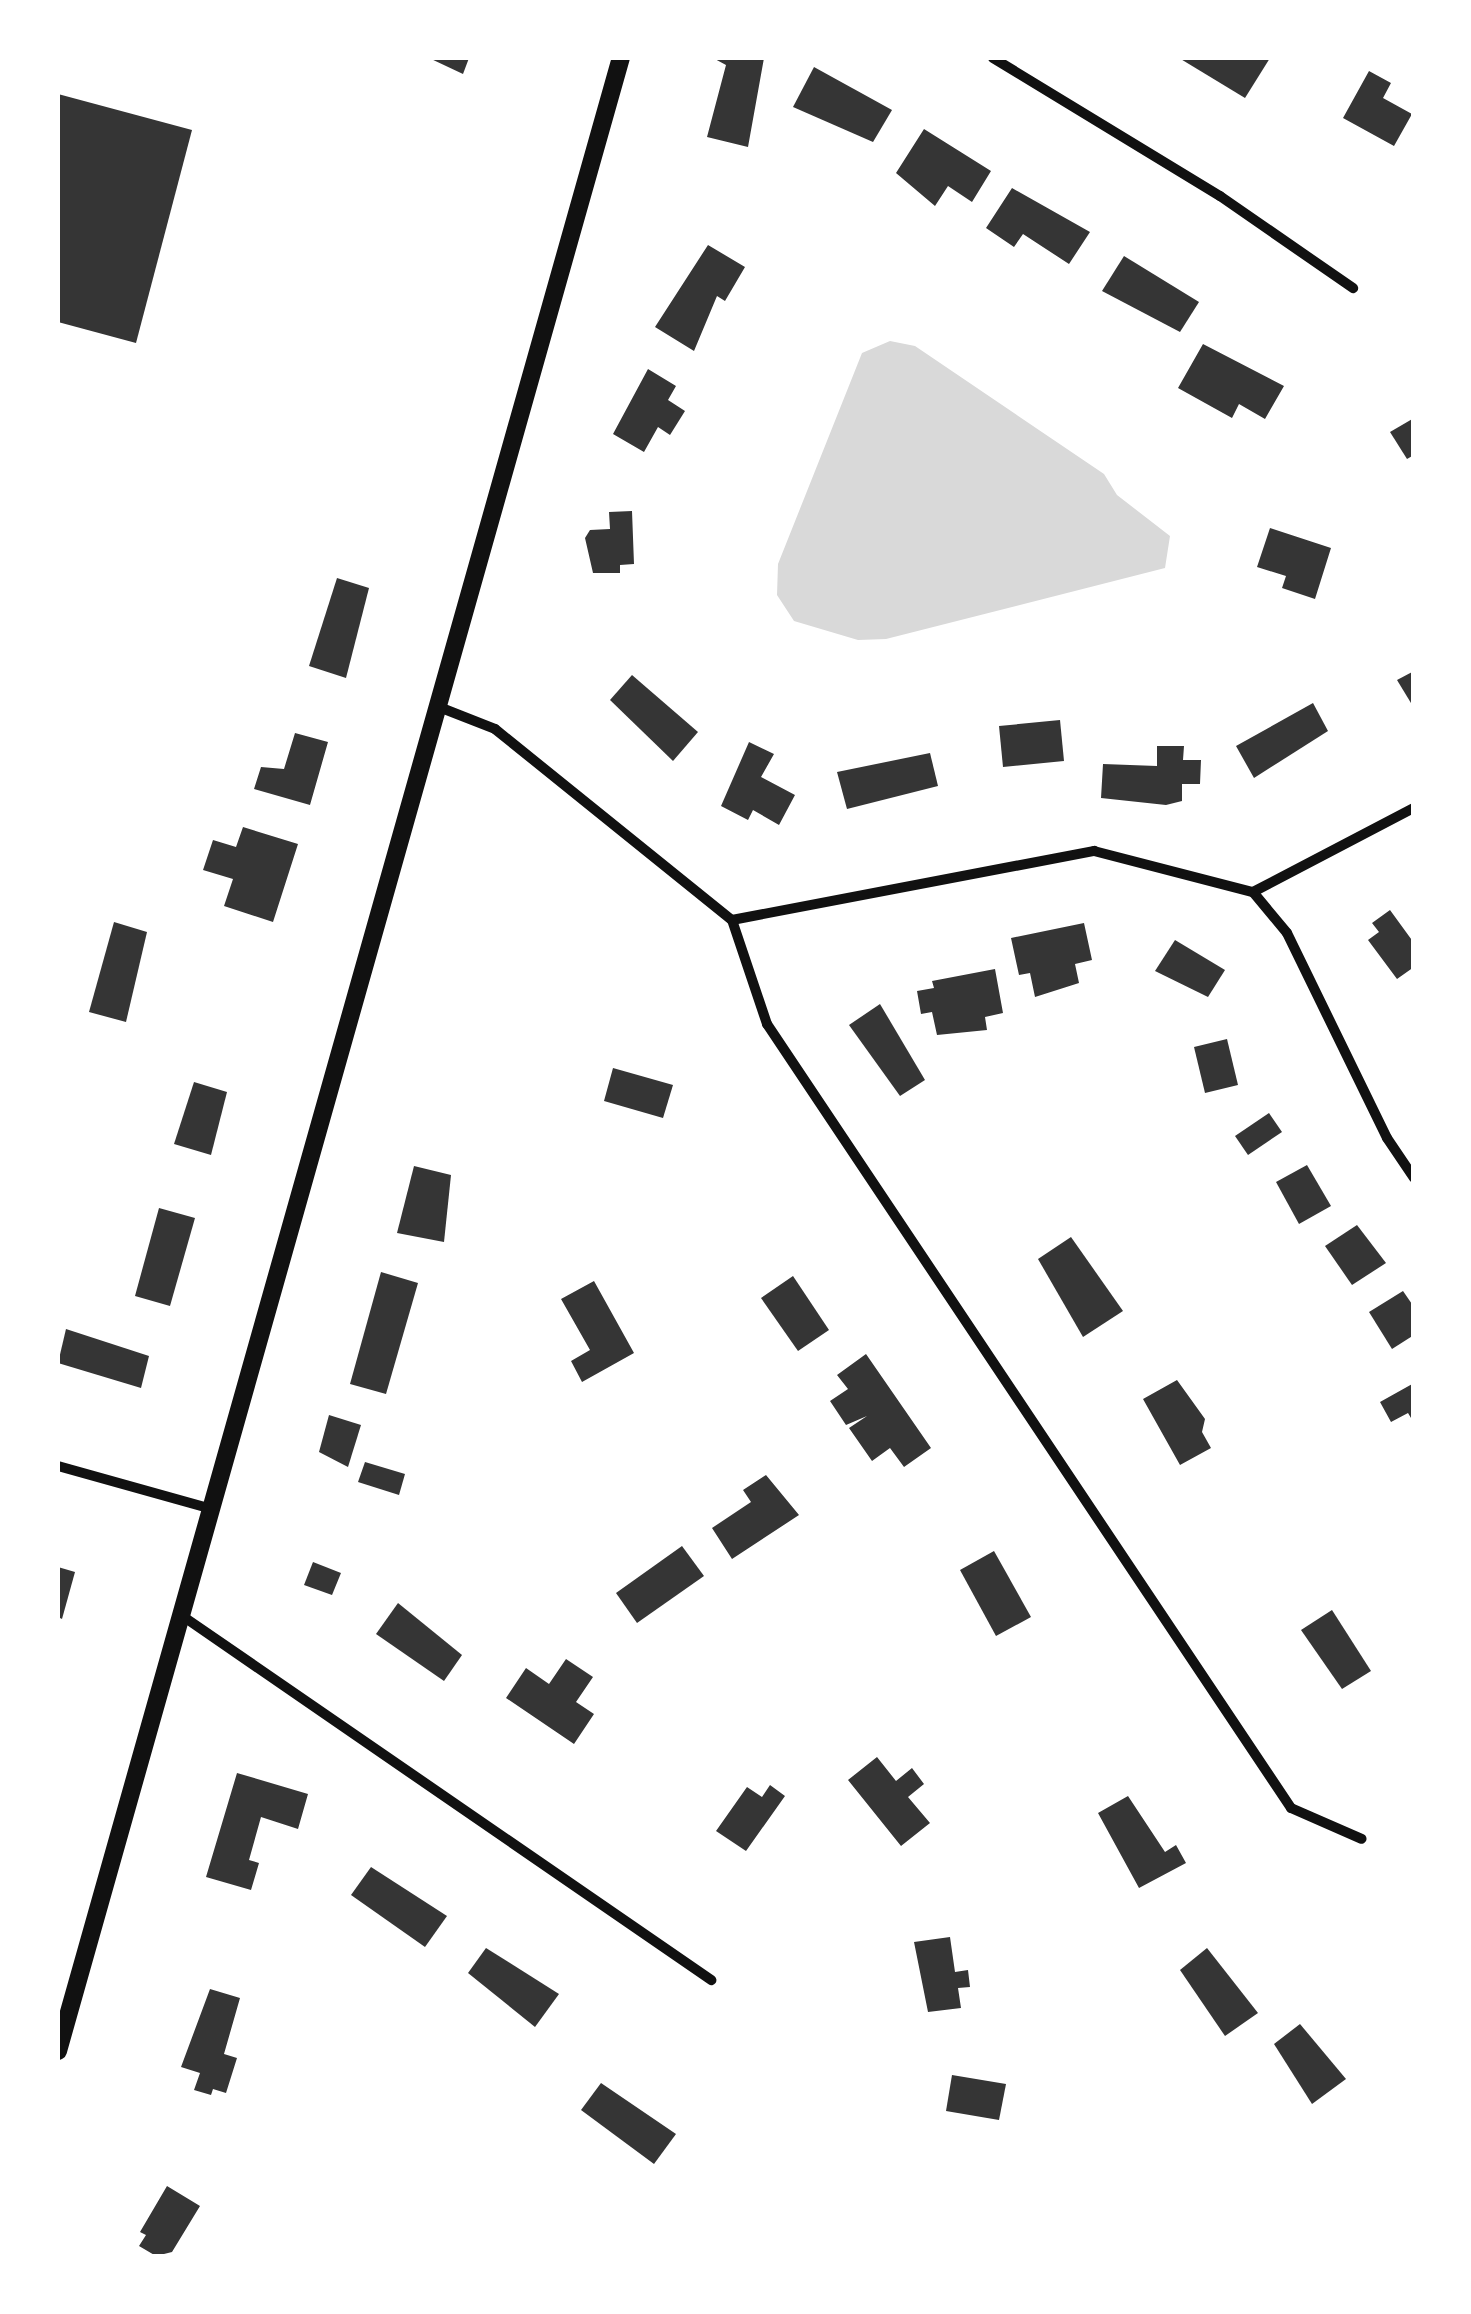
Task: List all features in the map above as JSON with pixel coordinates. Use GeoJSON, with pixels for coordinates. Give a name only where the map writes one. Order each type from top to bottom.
{"type":"FeatureCollection","features":[{"type":"Feature","properties":{"kind":"street"},"geometry":{"type":"LineString","coordinates":[[58,2050],[208,1508],[440,707],[621,58]]}},
{"type":"Feature","properties":{"kind":"street"},"geometry":{"type":"LineString","coordinates":[[993,58],[1220,196],[1353,288]]}},
{"type":"Feature","properties":{"kind":"street"},"geometry":{"type":"LineString","coordinates":[[440,707],[495,729],[732,920],[767,1024],[1290,1808],[1362,1839]]}},
{"type":"Feature","properties":{"kind":"street"},"geometry":{"type":"LineString","coordinates":[[1252,892],[1414,808]]}},
{"type":"Feature","properties":{"kind":"street"},"geometry":{"type":"LineString","coordinates":[[732,920],[1094,851],[1252,892],[1287,932],[1387,1138],[1414,1178]]}},
{"type":"Feature","properties":{"kind":"street"},"geometry":{"type":"LineString","coordinates":[[58,1466],[208,1508]]}},
{"type":"Feature","properties":{"kind":"street"},"geometry":{"type":"LineString","coordinates":[[180,1615],[712,1980]]}},
{"type":"Feature","properties":{"kind":"shaded area"},"geometry":{"type":"Polygon","coordinates":[[[890,341],[915,346],[1104,474],[1117,495],[1170,536],[1165,568],[886,639],[858,640],[794,621],[777,595],[778,564],[862,353],[890,341]]]}},
{"type":"Feature","properties":{"kind":"building"},"geometry":{"type":"Polygon","coordinates":[[[429,58],[469,58],[463,74],[429,58]]]}},
{"type":"Feature","properties":{"kind":"building"},"geometry":{"type":"Polygon","coordinates":[[[713,58],[764,58],[748,147],[707,137],[726,65],[713,58]]]}},
{"type":"Feature","properties":{"kind":"building"},"geometry":{"type":"Polygon","coordinates":[[[1179,58],[1270,58],[1245,98],[1179,58]]]}},
{"type":"Feature","properties":{"kind":"building"},"geometry":{"type":"Polygon","coordinates":[[[814,67],[892,110],[873,142],[793,107],[814,67]]]}},
{"type":"Feature","properties":{"kind":"building"},"geometry":{"type":"Polygon","coordinates":[[[1369,71],[1391,83],[1383,98],[1412,114],[1394,146],[1343,118],[1369,71]]]}},
{"type":"Feature","properties":{"kind":"building"},"geometry":{"type":"Polygon","coordinates":[[[58,94],[192,130],[136,343],[58,322],[58,94]]]}},
{"type":"Feature","properties":{"kind":"building"},"geometry":{"type":"Polygon","coordinates":[[[924,129],[991,171],[972,202],[948,186],[935,206],[896,173],[924,129]]]}},
{"type":"Feature","properties":{"kind":"building"},"geometry":{"type":"Polygon","coordinates":[[[1012,188],[1090,232],[1069,264],[1023,234],[1014,247],[986,228],[1012,188]]]}},
{"type":"Feature","properties":{"kind":"building"},"geometry":{"type":"Polygon","coordinates":[[[708,245],[745,267],[725,301],[717,296],[694,351],[655,327],[708,245]]]}},
{"type":"Feature","properties":{"kind":"building"},"geometry":{"type":"Polygon","coordinates":[[[1124,256],[1199,302],[1180,332],[1102,291],[1124,256]]]}},
{"type":"Feature","properties":{"kind":"building"},"geometry":{"type":"Polygon","coordinates":[[[1203,344],[1284,386],[1265,419],[1239,404],[1232,418],[1178,388],[1203,344]]]}},
{"type":"Feature","properties":{"kind":"building"},"geometry":{"type":"Polygon","coordinates":[[[648,369],[676,386],[668,400],[685,411],[670,435],[658,427],[644,452],[613,434],[648,369]]]}},
{"type":"Feature","properties":{"kind":"building"},"geometry":{"type":"Polygon","coordinates":[[[1414,418],[1414,455],[1407,459],[1390,432],[1414,418]]]}},
{"type":"Feature","properties":{"kind":"building"},"geometry":{"type":"Polygon","coordinates":[[[632,511],[634,564],[620,565],[620,573],[593,573],[585,538],[590,530],[610,529],[609,512],[632,511]]]}},
{"type":"Feature","properties":{"kind":"building"},"geometry":{"type":"Polygon","coordinates":[[[1270,528],[1331,548],[1315,599],[1282,588],[1286,576],[1257,567],[1270,528]]]}},
{"type":"Feature","properties":{"kind":"building"},"geometry":{"type":"Polygon","coordinates":[[[337,578],[369,588],[346,678],[309,666],[337,578]]]}},
{"type":"Feature","properties":{"kind":"building"},"geometry":{"type":"Polygon","coordinates":[[[1414,671],[1414,708],[1397,680],[1414,671]]]}},
{"type":"Feature","properties":{"kind":"building"},"geometry":{"type":"Polygon","coordinates":[[[632,675],[698,732],[673,761],[610,700],[632,675]]]}},
{"type":"Feature","properties":{"kind":"building"},"geometry":{"type":"Polygon","coordinates":[[[1313,703],[1328,731],[1254,778],[1236,746],[1313,703]]]}},
{"type":"Feature","properties":{"kind":"building"},"geometry":{"type":"Polygon","coordinates":[[[1060,720],[1064,761],[1003,767],[999,726],[1060,720]]]}},
{"type":"Feature","properties":{"kind":"building"},"geometry":{"type":"Polygon","coordinates":[[[295,733],[328,742],[310,805],[254,789],[261,767],[284,769],[295,733]]]}},
{"type":"Feature","properties":{"kind":"building"},"geometry":{"type":"Polygon","coordinates":[[[749,742],[774,754],[761,777],[795,795],[779,825],[753,810],[748,820],[721,806],[749,742]]]}},
{"type":"Feature","properties":{"kind":"building"},"geometry":{"type":"Polygon","coordinates":[[[1157,746],[1184,746],[1183,760],[1201,760],[1200,784],[1182,784],[1182,801],[1166,805],[1101,798],[1103,764],[1157,766],[1157,746]]]}},
{"type":"Feature","properties":{"kind":"building"},"geometry":{"type":"Polygon","coordinates":[[[930,753],[938,786],[847,809],[837,772],[930,753]]]}},
{"type":"Feature","properties":{"kind":"building"},"geometry":{"type":"Polygon","coordinates":[[[243,827],[298,844],[273,922],[224,906],[233,879],[203,870],[213,840],[236,847],[243,827]]]}},
{"type":"Feature","properties":{"kind":"building"},"geometry":{"type":"Polygon","coordinates":[[[1390,910],[1414,943],[1414,967],[1397,979],[1368,940],[1379,932],[1372,923],[1390,910]]]}},
{"type":"Feature","properties":{"kind":"building"},"geometry":{"type":"Polygon","coordinates":[[[114,922],[147,932],[126,1022],[89,1012],[114,922]]]}},
{"type":"Feature","properties":{"kind":"building"},"geometry":{"type":"Polygon","coordinates":[[[1084,923],[1092,960],[1075,964],[1079,983],[1035,997],[1030,973],[1019,975],[1011,938],[1084,923]]]}},
{"type":"Feature","properties":{"kind":"building"},"geometry":{"type":"Polygon","coordinates":[[[1175,940],[1225,970],[1208,997],[1155,971],[1175,940]]]}},
{"type":"Feature","properties":{"kind":"building"},"geometry":{"type":"Polygon","coordinates":[[[995,969],[1003,1013],[985,1017],[987,1030],[937,1035],[932,1012],[921,1014],[917,991],[934,988],[932,981],[995,969]]]}},
{"type":"Feature","properties":{"kind":"building"},"geometry":{"type":"Polygon","coordinates":[[[880,1004],[925,1080],[900,1096],[849,1025],[880,1004]]]}},
{"type":"Feature","properties":{"kind":"building"},"geometry":{"type":"Polygon","coordinates":[[[1227,1039],[1238,1085],[1205,1093],[1194,1047],[1227,1039]]]}},
{"type":"Feature","properties":{"kind":"building"},"geometry":{"type":"Polygon","coordinates":[[[613,1068],[673,1085],[663,1118],[604,1101],[613,1068]]]}},
{"type":"Feature","properties":{"kind":"building"},"geometry":{"type":"Polygon","coordinates":[[[194,1082],[227,1092],[211,1155],[174,1144],[194,1082]]]}},
{"type":"Feature","properties":{"kind":"building"},"geometry":{"type":"Polygon","coordinates":[[[1269,1113],[1282,1132],[1248,1155],[1235,1136],[1269,1113]]]}},
{"type":"Feature","properties":{"kind":"building"},"geometry":{"type":"Polygon","coordinates":[[[1307,1165],[1331,1206],[1299,1224],[1276,1182],[1307,1165]]]}},
{"type":"Feature","properties":{"kind":"building"},"geometry":{"type":"Polygon","coordinates":[[[414,1166],[451,1175],[444,1242],[397,1233],[414,1166]]]}},
{"type":"Feature","properties":{"kind":"building"},"geometry":{"type":"Polygon","coordinates":[[[159,1208],[195,1218],[170,1306],[135,1296],[159,1208]]]}},
{"type":"Feature","properties":{"kind":"building"},"geometry":{"type":"Polygon","coordinates":[[[1357,1225],[1386,1263],[1352,1285],[1325,1246],[1357,1225]]]}},
{"type":"Feature","properties":{"kind":"building"},"geometry":{"type":"Polygon","coordinates":[[[1071,1237],[1123,1311],[1083,1337],[1038,1259],[1071,1237]]]}},
{"type":"Feature","properties":{"kind":"building"},"geometry":{"type":"Polygon","coordinates":[[[381,1272],[418,1283],[386,1394],[350,1384],[381,1272]]]}},
{"type":"Feature","properties":{"kind":"building"},"geometry":{"type":"Polygon","coordinates":[[[793,1276],[829,1330],[798,1351],[761,1298],[793,1276]]]}},
{"type":"Feature","properties":{"kind":"building"},"geometry":{"type":"Polygon","coordinates":[[[594,1281],[634,1353],[582,1382],[571,1361],[590,1350],[561,1299],[594,1281]]]}},
{"type":"Feature","properties":{"kind":"building"},"geometry":{"type":"Polygon","coordinates":[[[1403,1291],[1414,1307],[1414,1335],[1392,1349],[1369,1312],[1403,1291]]]}},
{"type":"Feature","properties":{"kind":"building"},"geometry":{"type":"Polygon","coordinates":[[[66,1329],[149,1356],[141,1388],[58,1363],[66,1329]]]}},
{"type":"Feature","properties":{"kind":"building"},"geometry":{"type":"Polygon","coordinates":[[[866,1354],[931,1448],[904,1467],[890,1448],[872,1461],[849,1428],[867,1416],[846,1425],[830,1401],[848,1389],[837,1375],[866,1354]]]}},
{"type":"Feature","properties":{"kind":"building"},"geometry":{"type":"Polygon","coordinates":[[[1177,1380],[1205,1419],[1202,1432],[1211,1448],[1180,1465],[1143,1399],[1177,1380]]]}},
{"type":"Feature","properties":{"kind":"building"},"geometry":{"type":"Polygon","coordinates":[[[1414,1383],[1414,1423],[1408,1413],[1391,1422],[1380,1402],[1414,1383]]]}},
{"type":"Feature","properties":{"kind":"building"},"geometry":{"type":"Polygon","coordinates":[[[329,1415],[361,1425],[348,1467],[319,1452],[329,1415]]]}},
{"type":"Feature","properties":{"kind":"building"},"geometry":{"type":"Polygon","coordinates":[[[365,1462],[405,1474],[399,1495],[358,1482],[365,1462]]]}},
{"type":"Feature","properties":{"kind":"building"},"geometry":{"type":"Polygon","coordinates":[[[766,1475],[799,1515],[732,1559],[712,1528],[751,1502],[743,1490],[766,1475]]]}},
{"type":"Feature","properties":{"kind":"building"},"geometry":{"type":"Polygon","coordinates":[[[682,1546],[704,1576],[637,1623],[616,1593],[682,1546]]]}},
{"type":"Feature","properties":{"kind":"building"},"geometry":{"type":"Polygon","coordinates":[[[994,1551],[1031,1617],[996,1636],[960,1570],[994,1551]]]}},
{"type":"Feature","properties":{"kind":"building"},"geometry":{"type":"Polygon","coordinates":[[[313,1562],[341,1573],[332,1595],[304,1585],[313,1562]]]}},
{"type":"Feature","properties":{"kind":"building"},"geometry":{"type":"Polygon","coordinates":[[[58,1567],[75,1572],[62,1619],[58,1617],[58,1567]]]}},
{"type":"Feature","properties":{"kind":"building"},"geometry":{"type":"Polygon","coordinates":[[[398,1603],[462,1655],[444,1681],[376,1634],[398,1603]]]}},
{"type":"Feature","properties":{"kind":"building"},"geometry":{"type":"Polygon","coordinates":[[[1332,1610],[1371,1671],[1342,1689],[1301,1630],[1332,1610]]]}},
{"type":"Feature","properties":{"kind":"building"},"geometry":{"type":"Polygon","coordinates":[[[566,1659],[593,1677],[576,1702],[594,1714],[574,1744],[506,1698],[526,1668],[549,1684],[566,1659]]]}},
{"type":"Feature","properties":{"kind":"building"},"geometry":{"type":"Polygon","coordinates":[[[877,1757],[896,1781],[912,1768],[924,1784],[908,1797],[930,1823],[901,1846],[848,1780],[877,1757]]]}},
{"type":"Feature","properties":{"kind":"building"},"geometry":{"type":"Polygon","coordinates":[[[237,1773],[308,1794],[298,1829],[261,1817],[249,1860],[259,1863],[251,1890],[206,1877],[237,1773]]]}},
{"type":"Feature","properties":{"kind":"building"},"geometry":{"type":"Polygon","coordinates":[[[770,1785],[785,1796],[746,1851],[716,1831],[747,1787],[762,1797],[770,1785]]]}},
{"type":"Feature","properties":{"kind":"building"},"geometry":{"type":"Polygon","coordinates":[[[1128,1796],[1165,1852],[1176,1845],[1186,1863],[1139,1888],[1098,1813],[1128,1796]]]}},
{"type":"Feature","properties":{"kind":"building"},"geometry":{"type":"Polygon","coordinates":[[[371,1867],[447,1916],[425,1947],[351,1895],[371,1867]]]}},
{"type":"Feature","properties":{"kind":"building"},"geometry":{"type":"Polygon","coordinates":[[[950,1937],[955,1972],[968,1970],[970,1987],[958,1988],[961,2008],[928,2012],[914,1942],[950,1937]]]}},
{"type":"Feature","properties":{"kind":"building"},"geometry":{"type":"Polygon","coordinates":[[[486,1948],[559,1994],[535,2027],[468,1973],[486,1948]]]}},
{"type":"Feature","properties":{"kind":"building"},"geometry":{"type":"Polygon","coordinates":[[[1207,1948],[1258,2013],[1225,2036],[1180,1970],[1207,1948]]]}},
{"type":"Feature","properties":{"kind":"building"},"geometry":{"type":"Polygon","coordinates":[[[210,1989],[240,1998],[224,2054],[237,2058],[226,2093],[213,2089],[211,2095],[194,2090],[200,2073],[181,2067],[210,1989]]]}},
{"type":"Feature","properties":{"kind":"building"},"geometry":{"type":"Polygon","coordinates":[[[1300,2024],[1346,2079],[1312,2104],[1274,2044],[1300,2024]]]}},
{"type":"Feature","properties":{"kind":"building"},"geometry":{"type":"Polygon","coordinates":[[[952,2075],[1006,2084],[999,2120],[946,2111],[952,2075]]]}},
{"type":"Feature","properties":{"kind":"building"},"geometry":{"type":"Polygon","coordinates":[[[601,2083],[676,2134],[654,2164],[581,2110],[601,2083]]]}},
{"type":"Feature","properties":{"kind":"building"},"geometry":{"type":"Polygon","coordinates":[[[167,2186],[200,2206],[172,2252],[156,2256],[139,2246],[146,2235],[140,2232],[167,2186]]]}}]}
